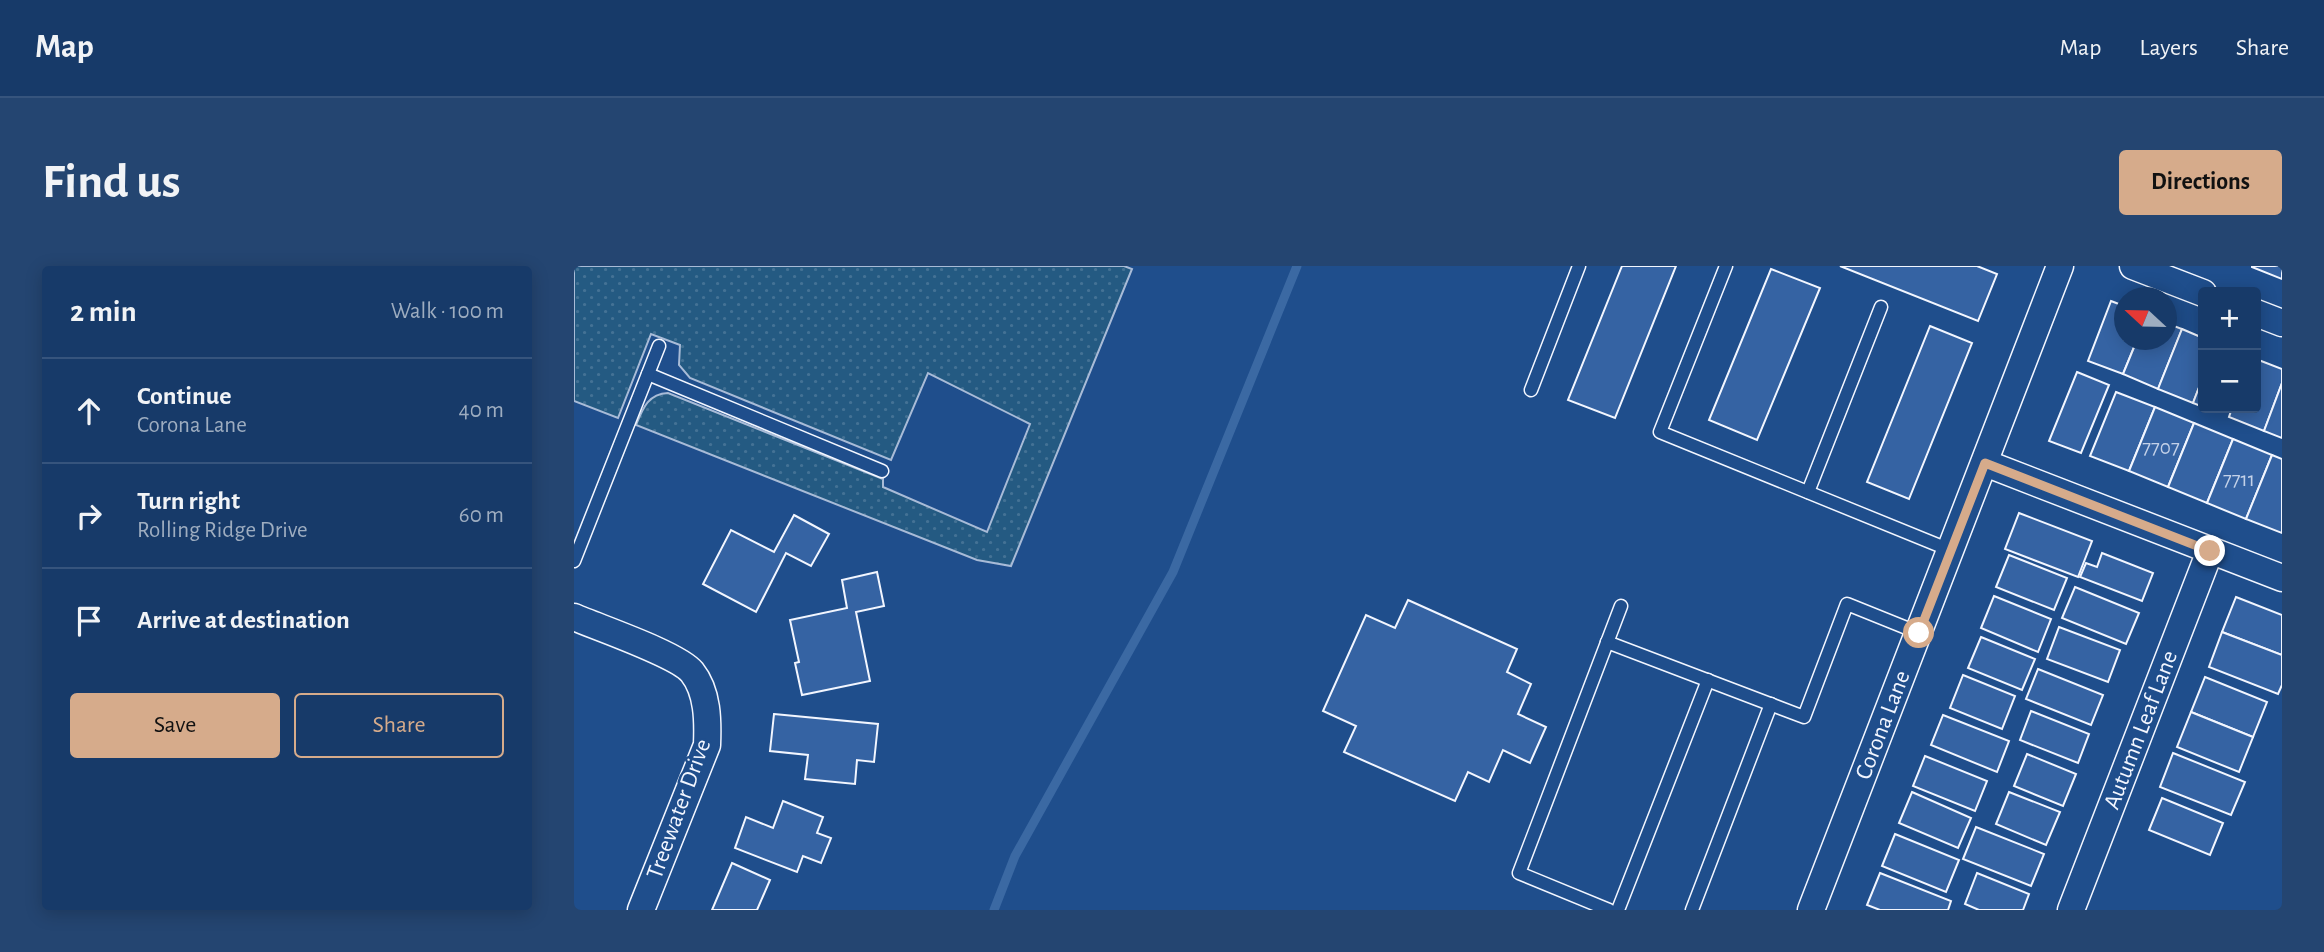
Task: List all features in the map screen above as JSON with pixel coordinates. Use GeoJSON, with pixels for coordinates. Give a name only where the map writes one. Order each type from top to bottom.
{"type":"FeatureCollection","features":[{"type":"Feature","properties":{"kind":"street","name":"Corona Lane"},"geometry":{"type":"LineString","coordinates":[[1811,910],[2060,266]]}},
{"type":"Feature","properties":{"kind":"street"},"geometry":{"type":"LineString","coordinates":[[2133,266],[2198,291]]}},
{"type":"Feature","properties":{"kind":"street"},"geometry":{"type":"LineString","coordinates":[[2261,315],[2282,323]]}},
{"type":"Feature","properties":{"kind":"street"},"geometry":{"type":"LineString","coordinates":[[1985,463],[2282,578]]}},
{"type":"Feature","properties":{"kind":"street","name":"Autumn Leaf Lane"},"geometry":{"type":"LineString","coordinates":[[2071,910],[2210,551]]}},
{"type":"Feature","properties":{"kind":"street","name":"Treewater Drive"},"geometry":{"type":"LineString","coordinates":[[574,617],[675,659],[692,672],[708,716],[707,745],[641,910]]}},
{"type":"Feature","properties":{"kind":"lane"},"geometry":{"type":"LineString","coordinates":[[1531,390],[1580,266]]}},
{"type":"Feature","properties":{"kind":"lane"},"geometry":{"type":"LineString","coordinates":[[1726,266],[1660,432],[1950,550]]}},
{"type":"Feature","properties":{"kind":"lane"},"geometry":{"type":"LineString","coordinates":[[1808,492],[1881,307]]}},
{"type":"Feature","properties":{"kind":"lane"},"geometry":{"type":"LineString","coordinates":[[574,561],[659,346]]}},
{"type":"Feature","properties":{"kind":"lane"},"geometry":{"type":"LineString","coordinates":[[648,374],[882,471]]}},
{"type":"Feature","properties":{"kind":"lane"},"geometry":{"type":"LineString","coordinates":[[1607,642],[1804,717],[1847,604],[1919,633]]}},
{"type":"Feature","properties":{"kind":"lane"},"geometry":{"type":"LineString","coordinates":[[1609,910],[1519,873],[1621,606]]}},
{"type":"Feature","properties":{"kind":"lane"},"geometry":{"type":"LineString","coordinates":[[1618,910],[1707,680]]}},
{"type":"Feature","properties":{"kind":"lane"},"geometry":{"type":"LineString","coordinates":[[1692,910],[1771,705]]}},
{"type":"Feature","properties":{"kind":"shaded area"},"geometry":{"type":"Polygon","coordinates":[[[574,266],[1124,266],[1132,269],[1011,566],[977,560],[636,425],[651,399],[668,393],[883,479],[883,487],[987,532],[1030,424],[928,373],[891,460],[690,378],[679,365],[680,345],[651,334],[618,418],[574,401],[574,266]]]}},
{"type":"Feature","properties":{"kind":"building"},"geometry":{"type":"Polygon","coordinates":[[[1622,266],[1676,266],[1615,418],[1568,400],[1622,266]]]}},
{"type":"Feature","properties":{"kind":"building"},"geometry":{"type":"Polygon","coordinates":[[[1840,266],[1977,266],[1997,274],[1978,321],[1840,266]]]}},
{"type":"Feature","properties":{"kind":"building"},"geometry":{"type":"Polygon","coordinates":[[[2282,266],[2282,279],[2252,267],[2282,266]]]}},
{"type":"Feature","properties":{"kind":"building"},"geometry":{"type":"Polygon","coordinates":[[[1771,269],[1820,288],[1757,440],[1709,420],[1771,269]]]}},
{"type":"Feature","properties":{"kind":"building"},"geometry":{"type":"Polygon","coordinates":[[[2111,301],[2114,302],[2114,350],[2133,350],[2123,374],[2088,361],[2111,301]]]}},
{"type":"Feature","properties":{"kind":"building"},"geometry":{"type":"Polygon","coordinates":[[[1930,326],[1972,343],[1909,499],[1867,482],[1930,326]]]}},
{"type":"Feature","properties":{"kind":"building"},"geometry":{"type":"Polygon","coordinates":[[[2177,327],[2182,329],[2177,342],[2177,327]]]}},
{"type":"Feature","properties":{"kind":"building"},"geometry":{"type":"Polygon","coordinates":[[[2182,329],[2198,336],[2198,390],[2193,403],[2158,389],[2174,350],[2177,350],[2182,329]]]}},
{"type":"Feature","properties":{"kind":"building"},"geometry":{"type":"Polygon","coordinates":[[[2133,350],[2174,350],[2158,389],[2123,374],[2133,350]]]}},
{"type":"Feature","properties":{"kind":"building"},"geometry":{"type":"Polygon","coordinates":[[[2261,361],[2282,369],[2282,383],[2264,431],[2229,417],[2230,413],[2261,413],[2261,361]]]}},
{"type":"Feature","properties":{"kind":"building"},"geometry":{"type":"Polygon","coordinates":[[[2077,372],[2109,385],[2081,453],[2049,441],[2077,372]]]}},
{"type":"Feature","properties":{"kind":"building"},"geometry":{"type":"Polygon","coordinates":[[[2282,383],[2282,438],[2264,431],[2282,383]]]}},
{"type":"Feature","properties":{"kind":"building"},"geometry":{"type":"Polygon","coordinates":[[[2198,390],[2198,405],[2193,403],[2198,390]]]}},
{"type":"Feature","properties":{"kind":"building"},"geometry":{"type":"Polygon","coordinates":[[[2116,392],[2155,407],[2129,471],[2090,456],[2116,392]]]}},
{"type":"Feature","properties":{"kind":"building"},"geometry":{"type":"Polygon","coordinates":[[[2155,407],[2194,423],[2168,487],[2129,471],[2155,407]]]}},
{"type":"Feature","properties":{"kind":"building"},"geometry":{"type":"Polygon","coordinates":[[[2194,423],[2233,439],[2207,503],[2168,487],[2194,423]]]}},
{"type":"Feature","properties":{"kind":"building"},"geometry":{"type":"Polygon","coordinates":[[[2233,439],[2272,455],[2246,519],[2207,503],[2233,439]]]}},
{"type":"Feature","properties":{"kind":"building"},"geometry":{"type":"Polygon","coordinates":[[[2272,455],[2282,459],[2282,533],[2246,519],[2272,455]]]}},
{"type":"Feature","properties":{"kind":"building"},"geometry":{"type":"Polygon","coordinates":[[[2019,513],[2092,541],[2078,577],[2005,549],[2019,513]]]}},
{"type":"Feature","properties":{"kind":"building"},"geometry":{"type":"Polygon","coordinates":[[[794,515],[829,534],[811,566],[786,553],[756,612],[703,584],[731,530],[774,552],[794,515]]]}},
{"type":"Feature","properties":{"kind":"building"},"geometry":{"type":"Polygon","coordinates":[[[2102,553],[2153,573],[2142,601],[2080,577],[2086,563],[2097,567],[2102,553]]]}},
{"type":"Feature","properties":{"kind":"building"},"geometry":{"type":"Polygon","coordinates":[[[2009,555],[2067,578],[2054,610],[1996,587],[2009,555]]]}},
{"type":"Feature","properties":{"kind":"building"},"geometry":{"type":"Polygon","coordinates":[[[877,572],[884,606],[856,612],[870,681],[802,695],[795,663],[799,662],[790,620],[847,608],[842,580],[877,572]]]}},
{"type":"Feature","properties":{"kind":"building"},"geometry":{"type":"Polygon","coordinates":[[[2075,587],[2139,613],[2126,644],[2062,618],[2075,587]]]}},
{"type":"Feature","properties":{"kind":"building"},"geometry":{"type":"Polygon","coordinates":[[[1994,596],[2051,619],[2038,652],[1981,628],[1994,596]]]}},
{"type":"Feature","properties":{"kind":"building"},"geometry":{"type":"Polygon","coordinates":[[[2236,597],[2282,615],[2282,655],[2222,632],[2236,597]]]}},
{"type":"Feature","properties":{"kind":"building"},"geometry":{"type":"Polygon","coordinates":[[[1408,600],[1517,649],[1507,672],[1531,684],[1518,714],[1546,727],[1530,763],[1503,750],[1489,782],[1468,772],[1455,801],[1344,752],[1356,726],[1323,711],[1366,615],[1395,628],[1408,600]]]}},
{"type":"Feature","properties":{"kind":"building"},"geometry":{"type":"Polygon","coordinates":[[[2059,627],[2120,650],[2108,682],[2047,659],[2059,627]]]}},
{"type":"Feature","properties":{"kind":"building"},"geometry":{"type":"Polygon","coordinates":[[[2222,632],[2282,655],[2282,685],[2278,694],[2209,667],[2222,632]]]}},
{"type":"Feature","properties":{"kind":"building"},"geometry":{"type":"Polygon","coordinates":[[[1981,637],[2035,659],[2022,690],[1968,668],[1981,637]]]}},
{"type":"Feature","properties":{"kind":"building"},"geometry":{"type":"Polygon","coordinates":[[[2038,669],[2103,695],[2091,725],[2026,699],[2038,669]]]}},
{"type":"Feature","properties":{"kind":"building"},"geometry":{"type":"Polygon","coordinates":[[[1963,675],[2015,696],[2002,729],[1950,708],[1963,675]]]}},
{"type":"Feature","properties":{"kind":"building"},"geometry":{"type":"Polygon","coordinates":[[[2205,677],[2267,702],[2253,737],[2191,712],[2205,677]]]}},
{"type":"Feature","properties":{"kind":"building"},"geometry":{"type":"Polygon","coordinates":[[[2031,711],[2089,734],[2078,763],[2020,740],[2031,711]]]}},
{"type":"Feature","properties":{"kind":"building"},"geometry":{"type":"Polygon","coordinates":[[[2191,712],[2253,737],[2239,772],[2177,747],[2191,712]]]}},
{"type":"Feature","properties":{"kind":"building"},"geometry":{"type":"Polygon","coordinates":[[[774,714],[878,724],[874,762],[857,760],[855,784],[805,779],[808,755],[770,751],[774,714]]]}},
{"type":"Feature","properties":{"kind":"building"},"geometry":{"type":"Polygon","coordinates":[[[1943,715],[2009,741],[1997,772],[1931,745],[1943,715]]]}},
{"type":"Feature","properties":{"kind":"building"},"geometry":{"type":"Polygon","coordinates":[[[2173,753],[2245,782],[2231,815],[2160,787],[2173,753]]]}},
{"type":"Feature","properties":{"kind":"building"},"geometry":{"type":"Polygon","coordinates":[[[2027,754],[2076,774],[2063,806],[2014,786],[2027,754]]]}},
{"type":"Feature","properties":{"kind":"building"},"geometry":{"type":"Polygon","coordinates":[[[1925,756],[1987,781],[1975,811],[1913,786],[1925,756]]]}},
{"type":"Feature","properties":{"kind":"building"},"geometry":{"type":"Polygon","coordinates":[[[1912,792],[1971,818],[1958,848],[1899,823],[1912,792]]]}},
{"type":"Feature","properties":{"kind":"building"},"geometry":{"type":"Polygon","coordinates":[[[2009,792],[2060,812],[2046,845],[1996,824],[2009,792]]]}},
{"type":"Feature","properties":{"kind":"building"},"geometry":{"type":"Polygon","coordinates":[[[2162,798],[2223,823],[2210,855],[2149,830],[2162,798]]]}},
{"type":"Feature","properties":{"kind":"building"},"geometry":{"type":"Polygon","coordinates":[[[783,801],[823,817],[817,833],[831,838],[821,863],[803,856],[797,872],[735,848],[746,817],[773,828],[783,801]]]}},
{"type":"Feature","properties":{"kind":"building"},"geometry":{"type":"Polygon","coordinates":[[[1976,827],[2044,854],[2031,886],[1963,859],[1976,827]]]}},
{"type":"Feature","properties":{"kind":"building"},"geometry":{"type":"Polygon","coordinates":[[[1895,834],[1959,860],[1946,892],[1882,866],[1895,834]]]}},
{"type":"Feature","properties":{"kind":"building"},"geometry":{"type":"Polygon","coordinates":[[[732,863],[770,880],[757,910],[712,910],[732,863]]]}},
{"type":"Feature","properties":{"kind":"building"},"geometry":{"type":"Polygon","coordinates":[[[1880,873],[1951,901],[1948,910],[1880,910],[1867,905],[1880,873]]]}},
{"type":"Feature","properties":{"kind":"building"},"geometry":{"type":"Polygon","coordinates":[[[1977,873],[2029,894],[2023,910],[1979,910],[1965,904],[1977,873]]]}},
{"type":"Feature","properties":{"kind":"waterway"},"geometry":{"type":"LineString","coordinates":[[994,910],[1015,856],[1173,572],[1297,266]]}},
{"type":"Feature","properties":{"kind":"route"},"geometry":{"type":"LineString","coordinates":[[1919,633],[1985,463],[2210,551]]}}]}
